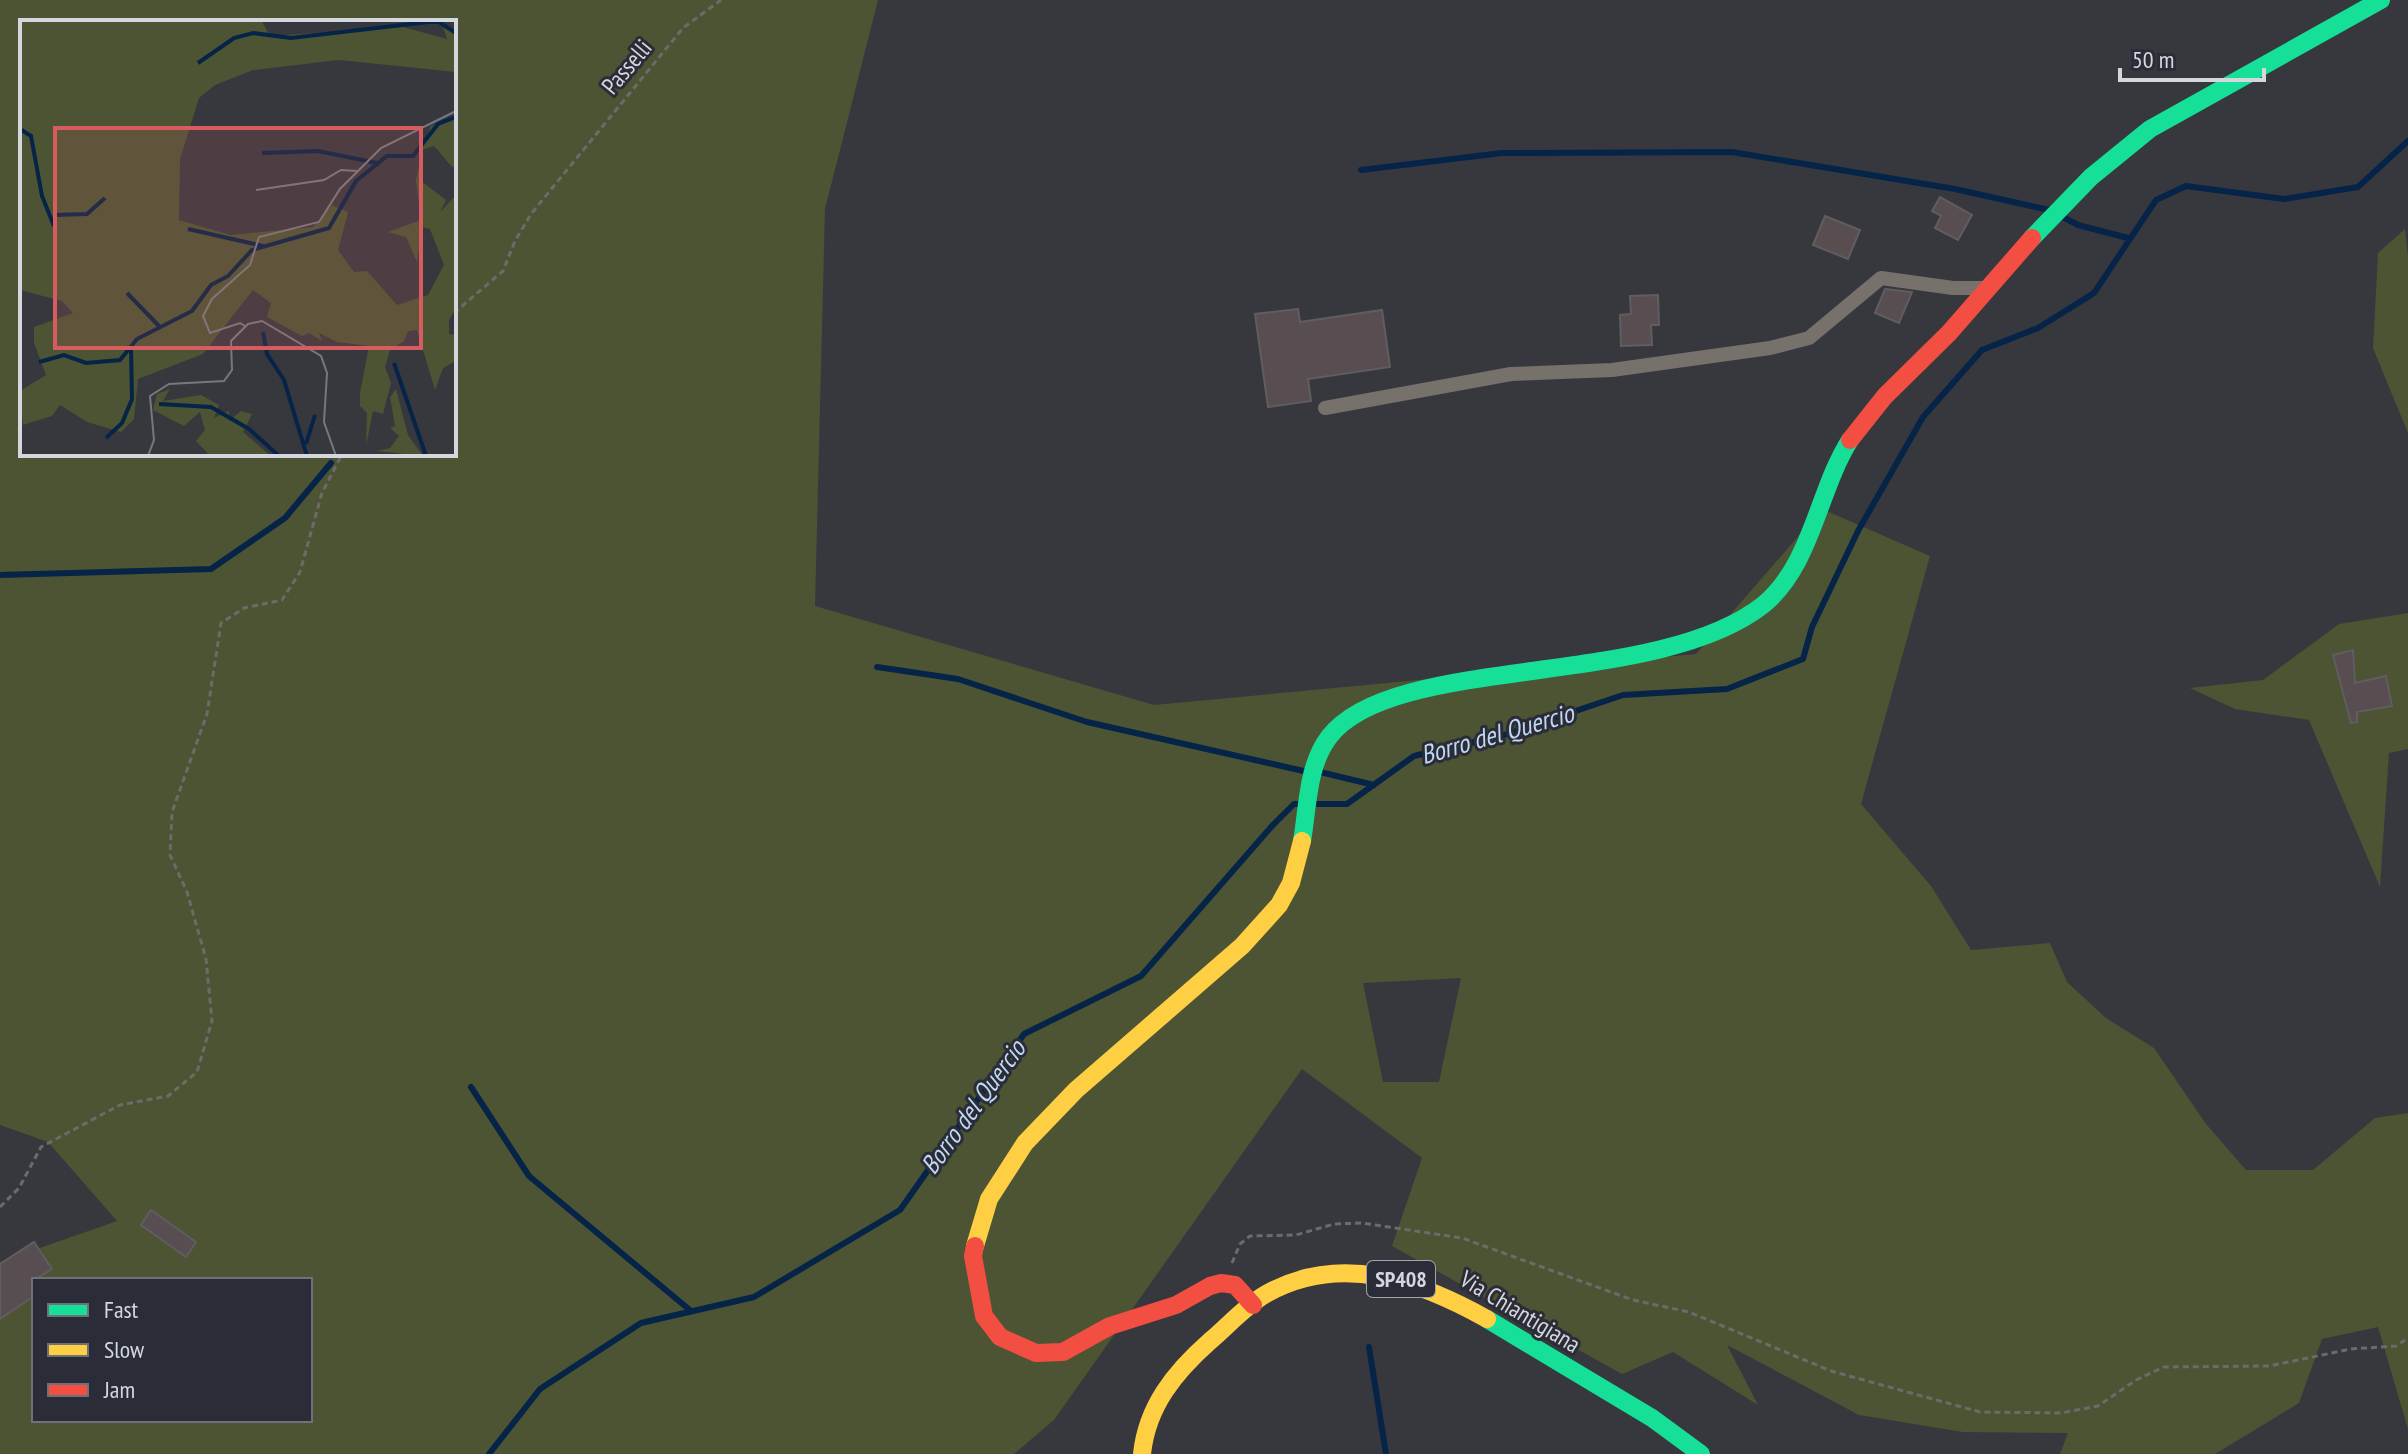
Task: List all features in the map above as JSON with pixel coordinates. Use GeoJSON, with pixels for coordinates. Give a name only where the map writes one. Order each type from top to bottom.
{"type":"FeatureCollection","features":[{"type":"Feature","properties":{"kind":"street"},"geometry":{"type":"LineString","coordinates":[[1253,1305],[1240,1287],[1227,1283],[1215,1284],[1159,1312],[1114,1324],[1077,1348],[1049,1355],[1022,1351],[986,1322],[972,1278],[975,1237],[992,1195],[1034,1128],[1157,1017],[1246,945],[1281,903],[1294,880],[1302,850],[1311,769],[1326,741],[1345,719],[1377,702],[1445,685],[1695,644],[1738,623],[1768,602],[1785,578],[1843,451],[1876,406],[1989,288],[2074,191],[2143,134],[2381,0]]}},
{"type":"Feature","properties":{"kind":"street"},"geometry":{"type":"LineString","coordinates":[[1325,408],[1511,374],[1612,370],[1770,348],[1809,338],[1881,278],[1953,288],[1989,288]]}},
{"type":"Feature","properties":{"kind":"street","name":"Via Chiantigiana"},"geometry":{"type":"LineString","coordinates":[[1142,1454],[1149,1420],[1174,1378],[1205,1345],[1267,1293],[1310,1277],[1359,1271],[1397,1277],[1446,1294],[1701,1454]]}},
{"type":"Feature","properties":{"kind":"path","name":"Passelli"},"geometry":{"type":"LineString","coordinates":[[456,311],[503,271],[515,241],[531,214],[683,28],[721,0]]}},
{"type":"Feature","properties":{"kind":"path"},"geometry":{"type":"LineString","coordinates":[[0,1207],[19,1188],[41,1147],[120,1105],[168,1096],[197,1072],[212,1021],[206,959],[187,892],[170,855],[172,812],[207,714],[221,623],[244,608],[282,600],[300,572],[322,493],[341,456]]}},
{"type":"Feature","properties":{"kind":"path"},"geometry":{"type":"LineString","coordinates":[[1227,1283],[1233,1257],[1240,1244],[1250,1236],[1296,1235],[1334,1224],[1362,1223],[1462,1238],[1633,1300],[1689,1312],[1831,1371],[1980,1412],[2061,1413],[2098,1406],[2164,1367],[2269,1366],[2351,1349],[2396,1346],[2408,1338]]}},
{"type":"Feature","properties":{"kind":"green space"},"geometry":{"type":"Polygon","coordinates":[[[0,0],[878,0],[825,209],[815,606],[1154,705],[1696,654],[1822,509],[1930,556],[1861,804],[1931,886],[1971,950],[2050,943],[2067,982],[2106,1018],[2154,1048],[2206,1124],[2246,1170],[2313,1170],[2375,1118],[2408,1113],[2408,1429],[2378,1327],[2322,1339],[2299,1403],[2215,1454],[2060,1454],[2068,1433],[1963,1432],[1859,1415],[1727,1345],[1758,1405],[1673,1352],[1622,1374],[1392,1246],[1422,1158],[1302,1069],[1054,1420],[1014,1454],[0,1454],[0,1262],[117,1221],[48,1142],[0,1125],[0,0]],[[1461,978],[1363,983],[1383,1082],[1439,1082],[1461,978]]]}},
{"type":"Feature","properties":{"kind":"green space"},"geometry":{"type":"Polygon","coordinates":[[[2405,229],[2408,257],[2408,433],[2373,348],[2378,253],[2405,229]]]}},
{"type":"Feature","properties":{"kind":"green space"},"geometry":{"type":"Polygon","coordinates":[[[2408,613],[2408,749],[2389,753],[2380,887],[2309,720],[2235,709],[2190,688],[2263,680],[2339,624],[2408,613]]]}},
{"type":"Feature","properties":{"kind":"building"},"geometry":{"type":"Polygon","coordinates":[[[1940,197],[1972,215],[1958,240],[1935,228],[1941,216],[1932,211],[1940,197]]]}},
{"type":"Feature","properties":{"kind":"building"},"geometry":{"type":"Polygon","coordinates":[[[1825,216],[1860,230],[1848,259],[1813,245],[1825,216]]]}},
{"type":"Feature","properties":{"kind":"building"},"geometry":{"type":"Polygon","coordinates":[[[1885,289],[1912,292],[1899,323],[1875,313],[1885,289]]]}},
{"type":"Feature","properties":{"kind":"building"},"geometry":{"type":"Polygon","coordinates":[[[1658,295],[1659,325],[1651,325],[1652,345],[1621,346],[1620,315],[1631,314],[1630,296],[1658,295]]]}},
{"type":"Feature","properties":{"kind":"building"},"geometry":{"type":"Polygon","coordinates":[[[1298,309],[1300,322],[1382,310],[1390,367],[1308,379],[1311,401],[1268,407],[1255,314],[1298,309]]]}},
{"type":"Feature","properties":{"kind":"building"},"geometry":{"type":"Polygon","coordinates":[[[2353,650],[2355,683],[2386,676],[2392,706],[2357,712],[2357,722],[2351,723],[2333,655],[2353,650]]]}},
{"type":"Feature","properties":{"kind":"building"},"geometry":{"type":"Polygon","coordinates":[[[151,1210],[196,1242],[186,1257],[141,1225],[151,1210]]]}},
{"type":"Feature","properties":{"kind":"building"},"geometry":{"type":"Polygon","coordinates":[[[34,1242],[52,1269],[32,1278],[32,1297],[0,1319],[0,1264],[34,1242]]]}},
{"type":"Feature","properties":{"kind":"waterway","name":"Borro del Quercio"},"geometry":{"type":"LineString","coordinates":[[1312,804],[1347,804],[1414,756],[1504,735],[1623,695],[1727,689],[1803,659],[1812,627],[1858,531],[1923,417],[1982,350],[2038,328],[2094,293],[2156,200],[2186,186],[2284,199],[2358,187],[2408,141]]}},
{"type":"Feature","properties":{"kind":"waterway"},"geometry":{"type":"LineString","coordinates":[[1361,170],[1502,153],[1732,152],[1955,189],[2049,210]]}},
{"type":"Feature","properties":{"kind":"waterway"},"geometry":{"type":"LineString","coordinates":[[2059,215],[2078,225],[2128,238]]}},
{"type":"Feature","properties":{"kind":"waterway"},"geometry":{"type":"LineString","coordinates":[[0,575],[211,569],[285,518],[331,463]]}},
{"type":"Feature","properties":{"kind":"waterway"},"geometry":{"type":"LineString","coordinates":[[877,667],[958,679],[1087,722],[1308,772]]}},
{"type":"Feature","properties":{"kind":"waterway"},"geometry":{"type":"LineString","coordinates":[[1320,772],[1374,785]]}},
{"type":"Feature","properties":{"kind":"waterway","name":"Borro del Quercio"},"geometry":{"type":"LineString","coordinates":[[489,1454],[540,1389],[641,1323],[754,1297],[900,1210],[1024,1034],[1141,976],[1272,826],[1294,804],[1301,804]]}},
{"type":"Feature","properties":{"kind":"waterway"},"geometry":{"type":"LineString","coordinates":[[471,1087],[529,1176],[691,1311]]}},
{"type":"Feature","properties":{"kind":"waterway"},"geometry":{"type":"LineString","coordinates":[[1369,1347],[1386,1454]]}},
{"type":"Feature","properties":{"kind":"traffic: fast"},"geometry":{"type":"LineString","coordinates":[[2032,238],[2091,177],[2150,129],[2381,0]]}},
{"type":"Feature","properties":{"kind":"traffic: fast"},"geometry":{"type":"LineString","coordinates":[[1302,841],[1316,761],[1329,737],[1362,711],[1409,693],[1466,681],[1659,650],[1716,632],[1763,605],[1793,569],[1850,440]]}},
{"type":"Feature","properties":{"kind":"traffic: fast"},"geometry":{"type":"LineString","coordinates":[[1487,1319],[1652,1418],[1701,1454]]}},
{"type":"Feature","properties":{"kind":"traffic: slow"},"geometry":{"type":"LineString","coordinates":[[975,1246],[989,1199],[1025,1143],[1076,1090],[1242,946],[1279,905],[1291,883],[1302,841]]}},
{"type":"Feature","properties":{"kind":"traffic: slow"},"geometry":{"type":"LineString","coordinates":[[1142,1454],[1156,1405],[1185,1365],[1251,1304],[1294,1281],[1351,1273],[1379,1276],[1434,1293],[1487,1319]]}},
{"type":"Feature","properties":{"kind":"traffic: jam"},"geometry":{"type":"LineString","coordinates":[[1850,440],[1885,396],[1949,333],[2032,238]]}},
{"type":"Feature","properties":{"kind":"traffic: jam"},"geometry":{"type":"LineString","coordinates":[[975,1246],[973,1256],[984,1316],[1000,1337],[1036,1353],[1063,1352],[1110,1326],[1176,1305],[1221,1283],[1235,1285],[1253,1305]]}}]}
